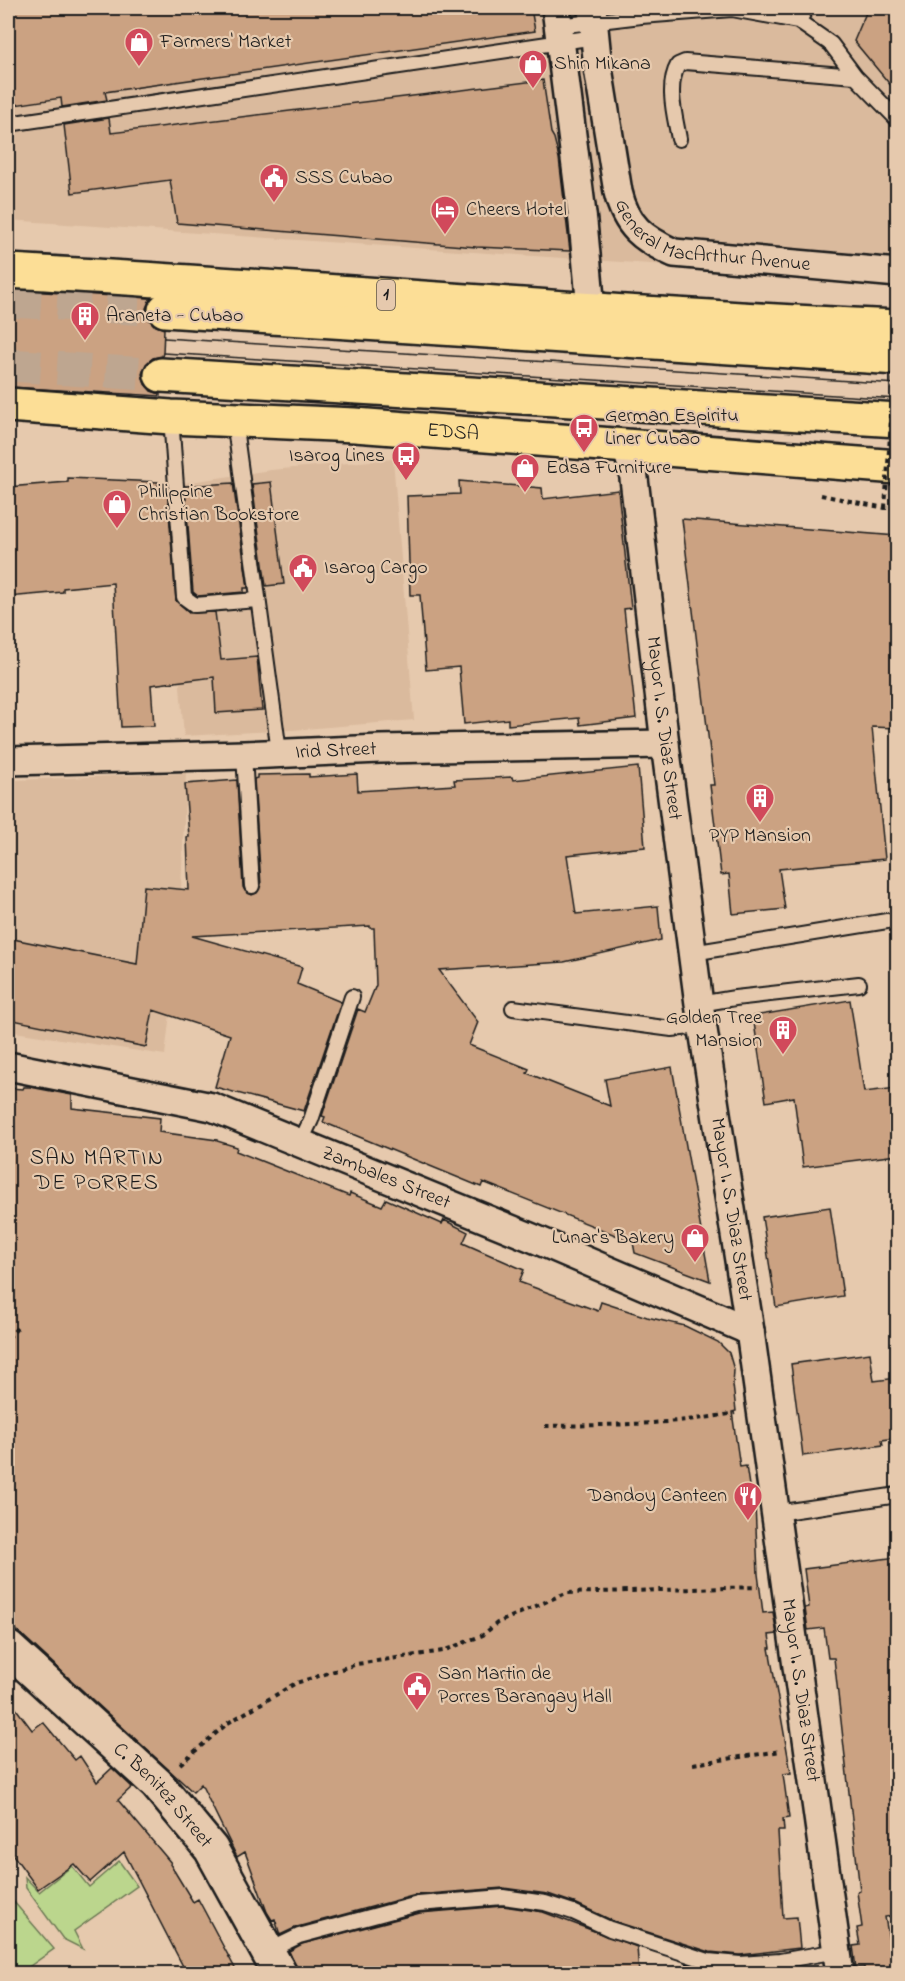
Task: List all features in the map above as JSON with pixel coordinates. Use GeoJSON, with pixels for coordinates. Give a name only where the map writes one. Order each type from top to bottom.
{"type":"FeatureCollection","features":[{"type":"Feature","properties":{"kind":"main road","name":"1"},"geometry":{"type":"LineString","coordinates":[[8,271],[765,322],[897,327]]}},
{"type":"Feature","properties":{"kind":"main road","name":"1"},"geometry":{"type":"LineString","coordinates":[[165,310],[897,358]]}},
{"type":"Feature","properties":{"kind":"main road","name":"EDSA"},"geometry":{"type":"LineString","coordinates":[[161,375],[897,420]]}},
{"type":"Feature","properties":{"kind":"main road","name":"EDSA"},"geometry":{"type":"LineString","coordinates":[[8,405],[171,417],[355,425],[897,467]]}},
{"type":"Feature","properties":{"kind":"street","name":"General MacArthur Avenue"},"geometry":{"type":"LineString","coordinates":[[594,22],[598,68],[621,203],[629,220],[652,243],[674,253],[897,273]]}},
{"type":"Feature","properties":{"kind":"street"},"geometry":{"type":"LineString","coordinates":[[558,25],[583,222],[591,309]]}},
{"type":"Feature","properties":{"kind":"street","name":"Mayor I. S. Diaz Street"},"geometry":{"type":"LineString","coordinates":[[627,446],[633,470],[700,1015],[750,1331],[839,1962]]}},
{"type":"Feature","properties":{"kind":"street","name":"Irid Street"},"geometry":{"type":"LineString","coordinates":[[8,760],[244,755],[380,748],[665,744]]}},
{"type":"Feature","properties":{"kind":"street","name":"Zambales Street"},"geometry":{"type":"LineString","coordinates":[[8,1066],[212,1107],[546,1244],[750,1331]]}},
{"type":"Feature","properties":{"kind":"street","name":"C. Benitez Street"},"geometry":{"type":"LineString","coordinates":[[8,1648],[157,1784],[211,1849],[274,1962]]}},
{"type":"Feature","properties":{"kind":"lane"},"geometry":{"type":"LineString","coordinates":[[8,124],[529,46],[558,25],[732,8],[798,21],[831,44],[855,76],[897,120]]}},
{"type":"Feature","properties":{"kind":"lane"},"geometry":{"type":"LineString","coordinates":[[798,21],[807,8]]}},
{"type":"Feature","properties":{"kind":"lane"},"geometry":{"type":"LineString","coordinates":[[680,139],[673,108],[673,74],[678,65],[685,62],[855,76]]}},
{"type":"Feature","properties":{"kind":"lane"},"geometry":{"type":"LineString","coordinates":[[171,417],[183,597],[195,604],[257,600]]}},
{"type":"Feature","properties":{"kind":"lane"},"geometry":{"type":"LineString","coordinates":[[234,420],[279,752]]}},
{"type":"Feature","properties":{"kind":"lane"},"geometry":{"type":"LineString","coordinates":[[244,755],[252,886]]}},
{"type":"Feature","properties":{"kind":"lane"},"geometry":{"type":"LineString","coordinates":[[692,953],[887,921]]}},
{"type":"Feature","properties":{"kind":"lane"},"geometry":{"type":"LineString","coordinates":[[513,1008],[672,1029],[735,998],[859,984]]}},
{"type":"Feature","properties":{"kind":"lane"},"geometry":{"type":"LineString","coordinates":[[300,1143],[311,1120],[352,997]]}},
{"type":"Feature","properties":{"kind":"lane"},"geometry":{"type":"LineString","coordinates":[[776,1513],[897,1496]]}},
{"type":"Feature","properties":{"kind":"lane"},"geometry":{"type":"LineString","coordinates":[[274,1962],[299,1936],[418,1904],[503,1897],[545,1903],[573,1912],[621,1933],[708,1960],[740,1964],[839,1962]]}},
{"type":"Feature","properties":{"kind":"path"},"geometry":{"type":"LineString","coordinates":[[885,508],[897,319]]}},
{"type":"Feature","properties":{"kind":"path"},"geometry":{"type":"LineString","coordinates":[[817,494],[885,508],[896,508]]}},
{"type":"Feature","properties":{"kind":"path"},"geometry":{"type":"LineString","coordinates":[[8,1338],[20,1325]]}},
{"type":"Feature","properties":{"kind":"path"},"geometry":{"type":"LineString","coordinates":[[545,1426],[648,1424],[705,1419],[761,1408]]}},
{"type":"Feature","properties":{"kind":"path"},"geometry":{"type":"LineString","coordinates":[[157,1784],[228,1723],[296,1683],[357,1664],[422,1656],[454,1648],[483,1635],[497,1623],[566,1593],[785,1587]]}},
{"type":"Feature","properties":{"kind":"path"},"geometry":{"type":"LineString","coordinates":[[693,1764],[808,1747]]}},
{"type":"Feature","properties":{"kind":"shaded area"},"geometry":{"type":"Polygon","coordinates":[[[8,8],[897,8],[897,281],[8,220],[8,8]]]}},
{"type":"Feature","properties":{"kind":"shaded area"},"geometry":{"type":"Polygon","coordinates":[[[393,459],[414,720],[184,736],[164,486],[271,470],[393,459]]]}},
{"type":"Feature","properties":{"kind":"shaded area"},"geometry":{"type":"Polygon","coordinates":[[[186,773],[179,938],[165,1055],[8,1031],[8,843],[16,780],[186,773]]]}},
{"type":"Feature","properties":{"kind":"green space"},"geometry":{"type":"Polygon","coordinates":[[[119,1861],[137,1886],[74,1931],[83,1949],[63,1939],[26,1888],[25,1877],[39,1892],[72,1866],[89,1887],[119,1861]]]}},
{"type":"Feature","properties":{"kind":"green space"},"geometry":{"type":"Polygon","coordinates":[[[8,1895],[54,1949],[20,1973],[8,1973],[8,1895]]]}},
{"type":"Feature","properties":{"kind":"building","name":"Farmers' Market"},"geometry":{"type":"Polygon","coordinates":[[[8,8],[531,8],[535,31],[105,92],[107,100],[62,107],[61,98],[8,106],[8,8]]]}},
{"type":"Feature","properties":{"kind":"building"},"geometry":{"type":"Polygon","coordinates":[[[868,8],[897,8],[897,93],[854,41],[868,8]]]}},
{"type":"Feature","properties":{"kind":"building"},"geometry":{"type":"Polygon","coordinates":[[[543,80],[551,133],[559,158],[570,251],[476,247],[177,223],[170,180],[72,193],[64,125],[109,118],[111,133],[543,80]]]}},
{"type":"Feature","properties":{"kind":"building","name":"Araneta - Cubao"},"geometry":{"type":"Polygon","coordinates":[[[8,290],[151,298],[146,308],[148,318],[154,325],[164,329],[163,353],[162,356],[153,358],[146,364],[142,374],[145,384],[160,396],[8,387],[8,290]]]}},
{"type":"Feature","properties":{"kind":"building"},"geometry":{"type":"Polygon","coordinates":[[[68,478],[158,482],[158,488],[167,488],[176,601],[190,613],[215,612],[221,660],[257,657],[262,710],[216,713],[214,677],[151,685],[154,726],[121,727],[113,583],[63,588],[63,592],[8,597],[8,487],[68,482],[68,478]]]}},
{"type":"Feature","properties":{"kind":"building"},"geometry":{"type":"Polygon","coordinates":[[[459,481],[542,488],[543,499],[618,490],[631,608],[624,609],[636,718],[580,725],[579,718],[508,725],[508,719],[464,724],[459,667],[426,670],[420,595],[410,595],[407,496],[460,494],[459,481]]]}},
{"type":"Feature","properties":{"kind":"building"},"geometry":{"type":"Polygon","coordinates":[[[271,482],[284,584],[266,586],[252,484],[271,482]]]}},
{"type":"Feature","properties":{"kind":"building"},"geometry":{"type":"Polygon","coordinates":[[[233,483],[248,588],[244,588],[244,592],[198,596],[193,592],[185,486],[233,483]]]}},
{"type":"Feature","properties":{"kind":"building"},"geometry":{"type":"Polygon","coordinates":[[[682,519],[897,536],[897,728],[872,727],[885,859],[779,869],[785,909],[733,914],[729,874],[721,875],[710,785],[714,785],[682,519]]]}},
{"type":"Feature","properties":{"kind":"building"},"geometry":{"type":"Polygon","coordinates":[[[638,767],[645,847],[567,855],[576,914],[658,906],[661,940],[564,962],[439,970],[478,1022],[469,1045],[529,1069],[527,1073],[610,1106],[605,1079],[672,1067],[710,1281],[635,1253],[633,1242],[483,1182],[481,1187],[323,1122],[325,1117],[322,1116],[358,1009],[365,1012],[376,985],[374,928],[370,926],[192,936],[302,967],[297,984],[341,1002],[304,1111],[215,1087],[230,1035],[153,1010],[146,1047],[8,1019],[8,938],[137,964],[144,886],[189,890],[187,837],[189,837],[185,784],[237,780],[243,887],[252,895],[257,893],[261,885],[254,779],[257,775],[309,774],[309,777],[357,774],[358,791],[455,785],[454,780],[512,777],[513,780],[638,767]]]}},
{"type":"Feature","properties":{"kind":"building"},"geometry":{"type":"Polygon","coordinates":[[[850,1000],[864,1092],[897,1088],[897,1155],[803,1167],[794,1097],[766,1102],[753,1016],[850,1000]]]}},
{"type":"Feature","properties":{"kind":"building"},"geometry":{"type":"Polygon","coordinates":[[[24,1087],[72,1095],[72,1108],[160,1118],[159,1132],[217,1140],[237,1147],[236,1151],[349,1196],[350,1193],[382,1206],[386,1199],[442,1224],[444,1220],[468,1232],[463,1243],[524,1270],[519,1282],[598,1311],[601,1302],[685,1326],[718,1342],[729,1353],[734,1370],[736,1411],[732,1412],[740,1467],[746,1466],[752,1505],[755,1504],[758,1574],[763,1613],[773,1612],[777,1634],[769,1635],[771,1648],[769,1648],[791,1773],[783,1774],[789,1818],[783,1819],[784,1831],[778,1831],[783,1918],[797,1917],[800,1948],[740,1955],[710,1952],[613,1921],[577,1904],[548,1894],[503,1888],[416,1895],[297,1927],[280,1935],[275,1919],[272,1920],[267,1912],[245,1852],[237,1857],[201,1784],[193,1792],[8,1622],[8,1088],[23,1089],[24,1087]]]}},
{"type":"Feature","properties":{"kind":"building"},"geometry":{"type":"Polygon","coordinates":[[[830,1207],[843,1296],[776,1307],[762,1217],[830,1207]]]}},
{"type":"Feature","properties":{"kind":"building"},"geometry":{"type":"Polygon","coordinates":[[[870,1353],[874,1381],[897,1378],[897,1438],[882,1440],[883,1445],[803,1456],[791,1364],[870,1353]]]}},
{"type":"Feature","properties":{"kind":"building"},"geometry":{"type":"Polygon","coordinates":[[[897,1557],[897,1915],[885,1917],[889,1940],[897,1939],[897,1960],[893,1961],[895,1974],[865,1974],[864,1967],[856,1968],[853,1946],[860,1945],[857,1928],[862,1927],[857,1892],[860,1891],[834,1658],[828,1658],[824,1628],[808,1630],[805,1608],[809,1607],[804,1569],[897,1557]]]}},
{"type":"Feature","properties":{"kind":"building"},"geometry":{"type":"Polygon","coordinates":[[[8,1698],[32,1730],[43,1722],[75,1760],[80,1756],[97,1782],[112,1768],[132,1787],[118,1800],[171,1863],[193,1902],[198,1899],[238,1974],[187,1974],[124,1852],[90,1882],[74,1864],[38,1889],[8,1848],[8,1698]]]}},
{"type":"Feature","properties":{"kind":"building"},"geometry":{"type":"Polygon","coordinates":[[[503,1906],[543,1912],[637,1947],[639,1974],[299,1974],[289,1951],[302,1944],[420,1913],[503,1906]]]}},
{"type":"Feature","properties":{"kind":"building"},"geometry":{"type":"Polygon","coordinates":[[[686,1963],[712,1970],[713,1974],[687,1974],[686,1963]]]}},
{"type":"Feature","properties":{"kind":"building"},"geometry":{"type":"Polygon","coordinates":[[[800,1967],[800,1974],[770,1974],[769,1971],[800,1967]]]}},
{"type":"Feature","properties":{"kind":"tunnel"},"geometry":{"type":"LineString","coordinates":[[8,301],[165,310]]}},
{"type":"Feature","properties":{"kind":"tunnel"},"geometry":{"type":"LineString","coordinates":[[8,365],[161,375]]}},
{"type":"Feature","properties":{"kind":"tram line"},"geometry":{"type":"LineString","coordinates":[[164,338],[898,384]]}},
{"type":"Feature","properties":{"kind":"tram line"},"geometry":{"type":"LineString","coordinates":[[163,353],[898,399]]}},
{"type":"Feature","properties":{"kind":"place","name":"Farmers' Market"},"geometry":{"type":"Point","coordinates":[139,68]}},
{"type":"Feature","properties":{"kind":"place","name":"Shin Mikana"},"geometry":{"type":"Point","coordinates":[533,90]}},
{"type":"Feature","properties":{"kind":"place","name":"SSS Cubao"},"geometry":{"type":"Point","coordinates":[274,204]}},
{"type":"Feature","properties":{"kind":"place","name":"Cheers Hotel"},"geometry":{"type":"Point","coordinates":[445,236]}},
{"type":"Feature","properties":{"kind":"place","name":"Araneta - Cubao"},"geometry":{"type":"Point","coordinates":[85,342]}},
{"type":"Feature","properties":{"kind":"place","name":"German Espiritu Liner Cubao"},"geometry":{"type":"Point","coordinates":[584,454]}},
{"type":"Feature","properties":{"kind":"place","name":"Isarog Lines"},"geometry":{"type":"Point","coordinates":[406,482]}},
{"type":"Feature","properties":{"kind":"place","name":"Edsa Furniture"},"geometry":{"type":"Point","coordinates":[525,494]}},
{"type":"Feature","properties":{"kind":"place","name":"Philippine Christian Bookstore"},"geometry":{"type":"Point","coordinates":[117,530]}},
{"type":"Feature","properties":{"kind":"place","name":"Isarog Cargo"},"geometry":{"type":"Point","coordinates":[303,594]}},
{"type":"Feature","properties":{"kind":"place","name":"PYP Mansion"},"geometry":{"type":"Point","coordinates":[760,824]}},
{"type":"Feature","properties":{"kind":"place","name":"Golden Tree Mansion"},"geometry":{"type":"Point","coordinates":[783,1056]}},
{"type":"Feature","properties":{"kind":"place","name":"Lunar's Bakery"},"geometry":{"type":"Point","coordinates":[695,1264]}},
{"type":"Feature","properties":{"kind":"place","name":"Dandoy Canteen"},"geometry":{"type":"Point","coordinates":[748,1522]}},
{"type":"Feature","properties":{"kind":"place","name":"San Martin de Porres Barangay Hall"},"geometry":{"type":"Point","coordinates":[417,1712]}},
{"type":"Feature","properties":{"kind":"district","name":"SAN MARTIN DE PORRES"},"geometry":{"type":"Point","coordinates":[97,1172]}}]}
